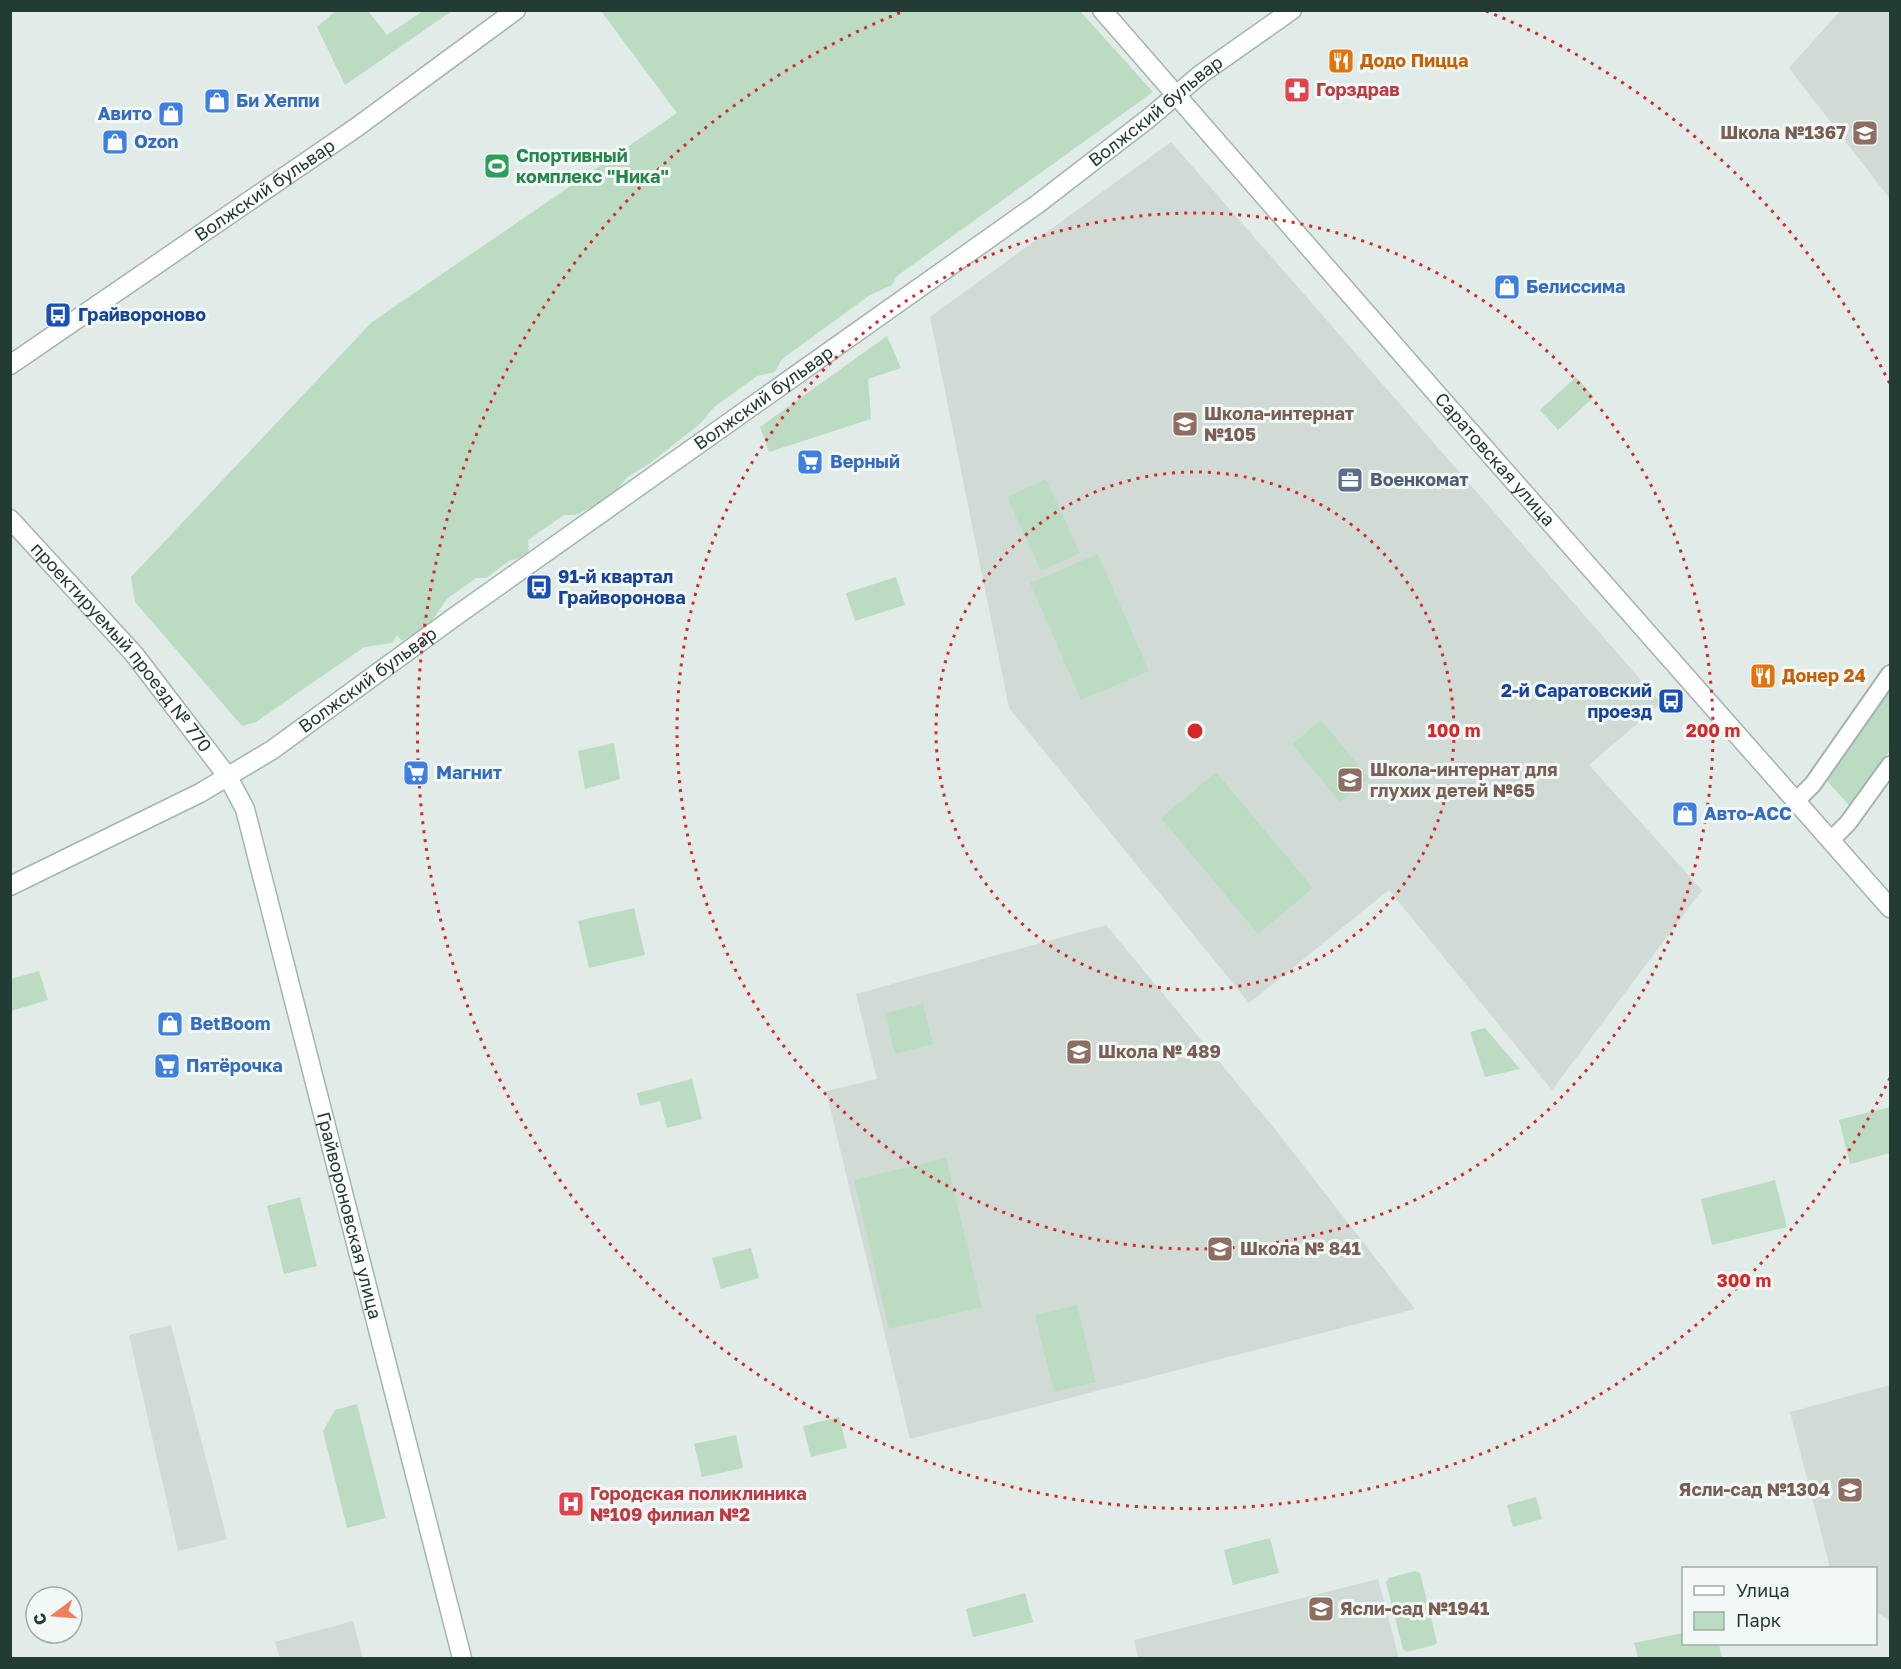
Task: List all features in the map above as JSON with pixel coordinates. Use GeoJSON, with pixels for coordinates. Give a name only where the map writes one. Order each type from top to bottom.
{"type":"FeatureCollection","features":[{"type":"Feature","properties":{"kind":"main road","name":"Волжский бульвар"},"geometry":{"type":"LineString","coordinates":[[10,365],[357,127],[516,10]]}},
{"type":"Feature","properties":{"kind":"main road","name":"Саратовская улица"},"geometry":{"type":"LineString","coordinates":[[1102,10],[1890,908]]}},
{"type":"Feature","properties":{"kind":"main road","name":"Волжский бульвар"},"geometry":{"type":"LineString","coordinates":[[10,886],[228,777],[272,750],[453,618],[1039,203],[1175,95],[1293,10]]}},
{"type":"Feature","properties":{"kind":"main road","name":"проектируемый проезд № 770"},"geometry":{"type":"LineString","coordinates":[[10,519],[134,654],[228,777]]}},
{"type":"Feature","properties":{"kind":"main road","name":"Грайвороновская улица"},"geometry":{"type":"LineString","coordinates":[[228,777],[245,809],[462,1659]]}},
{"type":"Feature","properties":{"kind":"street"},"geometry":{"type":"LineString","coordinates":[[1796,801],[1813,784],[1890,674]]}},
{"type":"Feature","properties":{"kind":"street"},"geometry":{"type":"LineString","coordinates":[[1831,840],[1848,823],[1890,765]]}},
{"type":"Feature","properties":{"kind":"shaded area","name":"Школа №1367"},"geometry":{"type":"Polygon","coordinates":[[[1840,11],[1890,11],[1890,199],[1789,68],[1840,11]]]}},
{"type":"Feature","properties":{"kind":"shaded area"},"geometry":{"type":"Polygon","coordinates":[[[1171,142],[1661,703],[1589,765],[1702,890],[1552,1090],[1389,890],[1249,1003],[1009,708],[930,317],[1171,142]]]}},
{"type":"Feature","properties":{"kind":"shaded area"},"geometry":{"type":"Polygon","coordinates":[[[1106,925],[1275,1129],[1415,1309],[910,1439],[826,1091],[877,1079],[856,994],[1106,925]]]}},
{"type":"Feature","properties":{"kind":"shaded area"},"geometry":{"type":"Polygon","coordinates":[[[171,1325],[227,1539],[178,1551],[129,1335],[171,1325]]]}},
{"type":"Feature","properties":{"kind":"shaded area","name":"Ясли-сад №1304"},"geometry":{"type":"Polygon","coordinates":[[[1890,1385],[1890,1621],[1877,1613],[1877,1567],[1830,1567],[1790,1412],[1890,1385]]]}},
{"type":"Feature","properties":{"kind":"shaded area","name":"Ясли-сад №1941"},"geometry":{"type":"Polygon","coordinates":[[[1378,1579],[1399,1658],[1138,1658],[1134,1640],[1378,1579]]]}},
{"type":"Feature","properties":{"kind":"shaded area"},"geometry":{"type":"Polygon","coordinates":[[[353,1621],[363,1658],[280,1658],[275,1642],[353,1621]]]}},
{"type":"Feature","properties":{"kind":"green space"},"geometry":{"type":"Polygon","coordinates":[[[337,10],[368,11],[387,35],[423,11],[452,11],[345,85],[317,27],[337,10]]]}},
{"type":"Feature","properties":{"kind":"green space"},"geometry":{"type":"Polygon","coordinates":[[[601,11],[1080,11],[1153,92],[897,276],[892,285],[870,295],[782,359],[775,372],[757,376],[714,407],[701,423],[649,464],[627,477],[613,496],[576,515],[564,515],[528,540],[529,555],[509,561],[486,578],[476,578],[448,598],[427,627],[402,641],[397,635],[392,643],[364,647],[256,722],[242,726],[135,602],[131,577],[372,322],[677,113],[601,11]]]}},
{"type":"Feature","properties":{"kind":"green space"},"geometry":{"type":"Polygon","coordinates":[[[887,336],[901,368],[868,379],[871,419],[769,452],[760,427],[887,336]]]}},
{"type":"Feature","properties":{"kind":"green space"},"geometry":{"type":"Polygon","coordinates":[[[1576,377],[1594,397],[1558,430],[1540,410],[1576,377]]]}},
{"type":"Feature","properties":{"kind":"green space"},"geometry":{"type":"Polygon","coordinates":[[[1046,479],[1080,553],[1041,571],[1007,497],[1046,479]]]}},
{"type":"Feature","properties":{"kind":"green space"},"geometry":{"type":"Polygon","coordinates":[[[1098,554],[1149,671],[1081,700],[1030,583],[1098,554]]]}},
{"type":"Feature","properties":{"kind":"green space"},"geometry":{"type":"Polygon","coordinates":[[[896,577],[905,605],[855,621],[846,593],[896,577]]]}},
{"type":"Feature","properties":{"kind":"green space"},"geometry":{"type":"Polygon","coordinates":[[[1890,689],[1890,750],[1850,806],[1826,780],[1890,689]]]}},
{"type":"Feature","properties":{"kind":"green space"},"geometry":{"type":"Polygon","coordinates":[[[1321,720],[1369,778],[1340,802],[1292,744],[1321,720]]]}},
{"type":"Feature","properties":{"kind":"green space"},"geometry":{"type":"Polygon","coordinates":[[[614,743],[620,779],[585,789],[578,751],[614,743]]]}},
{"type":"Feature","properties":{"kind":"green space"},"geometry":{"type":"Polygon","coordinates":[[[1216,772],[1313,888],[1258,934],[1161,818],[1216,772]]]}},
{"type":"Feature","properties":{"kind":"green space"},"geometry":{"type":"Polygon","coordinates":[[[634,908],[645,955],[589,968],[578,921],[634,908]]]}},
{"type":"Feature","properties":{"kind":"green space"},"geometry":{"type":"Polygon","coordinates":[[[39,971],[48,1000],[11,1011],[11,979],[39,971]]]}},
{"type":"Feature","properties":{"kind":"green space"},"geometry":{"type":"Polygon","coordinates":[[[923,1004],[933,1044],[895,1054],[885,1013],[923,1004]]]}},
{"type":"Feature","properties":{"kind":"green space"},"geometry":{"type":"Polygon","coordinates":[[[1485,1028],[1520,1069],[1485,1077],[1470,1032],[1485,1028]]]}},
{"type":"Feature","properties":{"kind":"green space"},"geometry":{"type":"Polygon","coordinates":[[[692,1079],[702,1119],[667,1128],[660,1101],[640,1106],[637,1093],[692,1079]]]}},
{"type":"Feature","properties":{"kind":"green space"},"geometry":{"type":"Polygon","coordinates":[[[1890,1107],[1890,1153],[1850,1164],[1839,1120],[1890,1107]]]}},
{"type":"Feature","properties":{"kind":"green space"},"geometry":{"type":"Polygon","coordinates":[[[946,1158],[982,1307],[889,1329],[854,1180],[946,1158]]]}},
{"type":"Feature","properties":{"kind":"green space"},"geometry":{"type":"Polygon","coordinates":[[[1775,1180],[1787,1227],[1712,1245],[1701,1199],[1775,1180]]]}},
{"type":"Feature","properties":{"kind":"green space"},"geometry":{"type":"Polygon","coordinates":[[[300,1197],[317,1266],[284,1274],[267,1206],[300,1197]]]}},
{"type":"Feature","properties":{"kind":"green space"},"geometry":{"type":"Polygon","coordinates":[[[751,1248],[759,1278],[721,1289],[712,1258],[751,1248]]]}},
{"type":"Feature","properties":{"kind":"green space"},"geometry":{"type":"Polygon","coordinates":[[[1077,1305],[1096,1382],[1054,1392],[1035,1315],[1077,1305]]]}},
{"type":"Feature","properties":{"kind":"green space"},"geometry":{"type":"Polygon","coordinates":[[[357,1404],[386,1518],[347,1528],[323,1431],[335,1410],[357,1404]]]}},
{"type":"Feature","properties":{"kind":"green space"},"geometry":{"type":"Polygon","coordinates":[[[839,1417],[847,1448],[811,1457],[803,1426],[839,1417]]]}},
{"type":"Feature","properties":{"kind":"green space"},"geometry":{"type":"Polygon","coordinates":[[[736,1435],[743,1468],[702,1477],[694,1444],[736,1435]]]}},
{"type":"Feature","properties":{"kind":"green space"},"geometry":{"type":"Polygon","coordinates":[[[1536,1497],[1542,1519],[1513,1527],[1507,1505],[1536,1497]]]}},
{"type":"Feature","properties":{"kind":"green space"},"geometry":{"type":"Polygon","coordinates":[[[1270,1538],[1279,1573],[1233,1585],[1224,1550],[1270,1538]]]}},
{"type":"Feature","properties":{"kind":"green space"},"geometry":{"type":"Polygon","coordinates":[[[1415,1571],[1420,1573],[1437,1642],[1435,1645],[1407,1652],[1403,1649],[1386,1582],[1389,1578],[1415,1571]]]}},
{"type":"Feature","properties":{"kind":"green space"},"geometry":{"type":"Polygon","coordinates":[[[1025,1593],[1033,1622],[973,1637],[966,1609],[1025,1593]]]}},
{"type":"Feature","properties":{"kind":"green space"},"geometry":{"type":"Polygon","coordinates":[[[1682,1633],[1682,1645],[1719,1645],[1722,1658],[1638,1658],[1634,1643],[1682,1633]]]}},
{"type":"Feature","properties":{"kind":"place","name":"Додо Пицца"},"geometry":{"type":"Point","coordinates":[1341,61]}},
{"type":"Feature","properties":{"kind":"place","name":"Горздрав"},"geometry":{"type":"Point","coordinates":[1297,90]}},
{"type":"Feature","properties":{"kind":"place","name":"Би Хеппи"},"geometry":{"type":"Point","coordinates":[217,101]}},
{"type":"Feature","properties":{"kind":"place","name":"Авито"},"geometry":{"type":"Point","coordinates":[171,114]}},
{"type":"Feature","properties":{"kind":"place","name":"Школа №1367"},"geometry":{"type":"Point","coordinates":[1865,133]}},
{"type":"Feature","properties":{"kind":"place","name":"Ozon"},"geometry":{"type":"Point","coordinates":[115,142]}},
{"type":"Feature","properties":{"kind":"place","name":"Спортивный комплекс \"Ника\""},"geometry":{"type":"Point","coordinates":[497,166]}},
{"type":"Feature","properties":{"kind":"place","name":"Белиссима"},"geometry":{"type":"Point","coordinates":[1507,287]}},
{"type":"Feature","properties":{"kind":"place","name":"Грайвороново"},"geometry":{"type":"Point","coordinates":[58,315]}},
{"type":"Feature","properties":{"kind":"place","name":"Школа-интернат №105"},"geometry":{"type":"Point","coordinates":[1185,424]}},
{"type":"Feature","properties":{"kind":"place","name":"Верный"},"geometry":{"type":"Point","coordinates":[810,462]}},
{"type":"Feature","properties":{"kind":"place","name":"Военкомат"},"geometry":{"type":"Point","coordinates":[1350,480]}},
{"type":"Feature","properties":{"kind":"place","name":"91-й квартал Грайворонова"},"geometry":{"type":"Point","coordinates":[539,587]}},
{"type":"Feature","properties":{"kind":"place","name":"Донер 24"},"geometry":{"type":"Point","coordinates":[1763,676]}},
{"type":"Feature","properties":{"kind":"place","name":"2-й Саратовский проезд"},"geometry":{"type":"Point","coordinates":[1671,701]}},
{"type":"Feature","properties":{"kind":"place","name":"Магнит"},"geometry":{"type":"Point","coordinates":[416,773]}},
{"type":"Feature","properties":{"kind":"place","name":"Школа-интернат для глухих детей №65"},"geometry":{"type":"Point","coordinates":[1350,780]}},
{"type":"Feature","properties":{"kind":"place","name":"Авто-АСС"},"geometry":{"type":"Point","coordinates":[1685,814]}},
{"type":"Feature","properties":{"kind":"place","name":"BetBoom"},"geometry":{"type":"Point","coordinates":[170,1024]}},
{"type":"Feature","properties":{"kind":"place","name":"Школа № 489"},"geometry":{"type":"Point","coordinates":[1079,1052]}},
{"type":"Feature","properties":{"kind":"place","name":"Пятёрочка"},"geometry":{"type":"Point","coordinates":[167,1066]}},
{"type":"Feature","properties":{"kind":"place","name":"Школа № 841"},"geometry":{"type":"Point","coordinates":[1220,1249]}},
{"type":"Feature","properties":{"kind":"place","name":"Ясли-сад №1304"},"geometry":{"type":"Point","coordinates":[1850,1490]}},
{"type":"Feature","properties":{"kind":"place","name":"Городская поликлиника №109 филиал №2"},"geometry":{"type":"Point","coordinates":[571,1504]}},
{"type":"Feature","properties":{"kind":"place","name":"Ясли-сад №1941"},"geometry":{"type":"Point","coordinates":[1321,1609]}}]}
